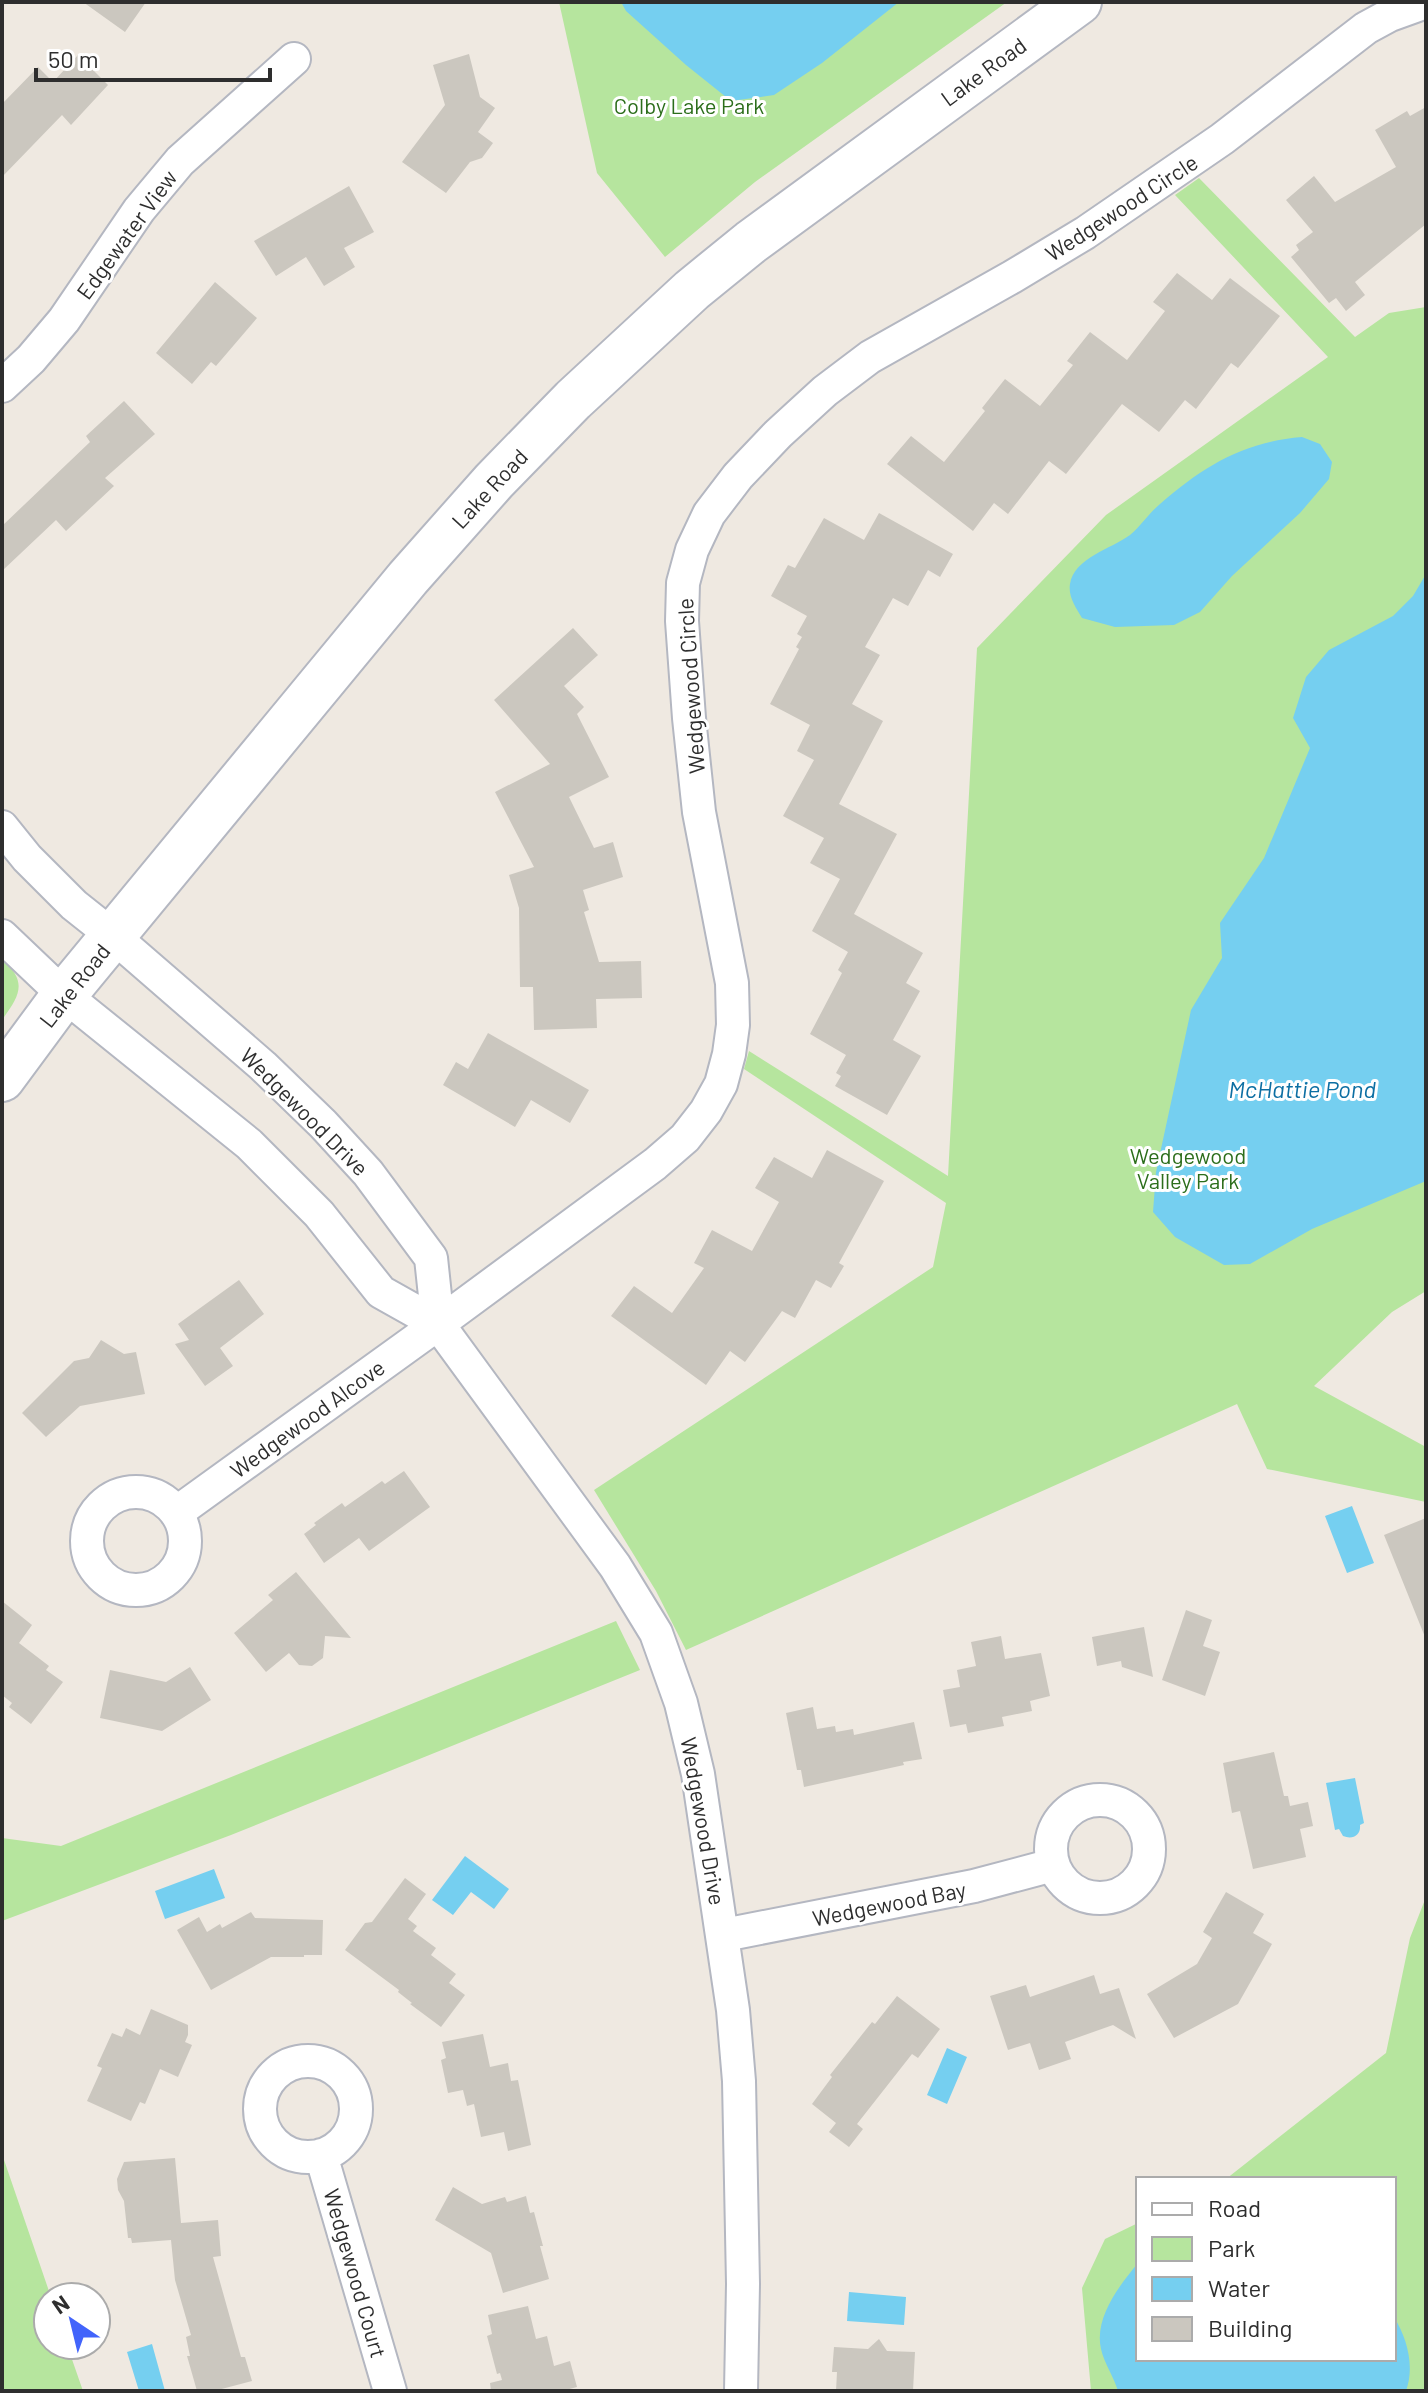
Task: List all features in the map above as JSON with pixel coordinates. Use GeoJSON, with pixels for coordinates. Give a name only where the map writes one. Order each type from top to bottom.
{"type":"FeatureCollection","features":[{"type":"Feature","properties":{"kind":"street","name":"Lake Road"},"geometry":{"type":"LineString","coordinates":[[2,1079],[64,995],[408,578],[494,481],[573,400],[692,290],[751,242],[1079,2]]}},
{"type":"Feature","properties":{"kind":"street","name":"Wedgewood Circle"},"geometry":{"type":"LineString","coordinates":[[438,1324],[655,1164],[685,1138],[706,1111],[721,1084],[733,1025],[732,983],[699,812],[682,621],[683,583],[692,550],[709,514],[738,476],[778,434],[825,391],[870,357],[1085,233],[1210,147],[1366,28],[1426,2]]}},
{"type":"Feature","properties":{"kind":"street","name":"Edgewater View"},"geometry":{"type":"LineString","coordinates":[[2,386],[31,359],[64,320],[139,210],[180,161],[294,59]]}},
{"type":"Feature","properties":{"kind":"street","name":"Wedgewood Drive"},"geometry":{"type":"LineString","coordinates":[[2,827],[27,858],[74,905],[263,1066],[368,1173],[431,1258],[438,1324]]}},
{"type":"Feature","properties":{"kind":"street","name":"Wedgewood Drive"},"geometry":{"type":"LineString","coordinates":[[2,936],[64,995],[249,1144],[319,1214],[381,1292],[438,1324],[615,1566],[656,1633],[681,1703],[698,1774],[733,2010],[739,2081],[743,2284],[741,2391]]}},
{"type":"Feature","properties":{"kind":"street","name":"Wedgewood Alcove"},"geometry":{"type":"LineString","coordinates":[[176,1513],[438,1324]]}},
{"type":"Feature","properties":{"kind":"street","name":"Wedgewood Bay"},"geometry":{"type":"LineString","coordinates":[[724,1935],[974,1886],[1053,1865]]}},
{"type":"Feature","properties":{"kind":"street","name":"Wedgewood Court"},"geometry":{"type":"LineString","coordinates":[[321,2155],[390,2391]]}},
{"type":"Feature","properties":{"kind":"green space","name":"Colby Lake Park"},"geometry":{"type":"Polygon","coordinates":[[[559,2],[1007,2],[755,182],[665,257],[597,173],[559,2]]]}},
{"type":"Feature","properties":{"kind":"green space","name":"Wedgewood Valley Park"},"geometry":{"type":"Polygon","coordinates":[[[1199,178],[1355,337],[1389,313],[1426,307],[1426,1291],[1392,1312],[1314,1386],[1426,1447],[1426,1502],[1267,1469],[1237,1404],[686,1650],[656,1591],[594,1490],[933,1267],[946,1203],[744,1069],[749,1051],[948,1176],[977,648],[1106,515],[1328,357],[1175,195],[1199,178]]]}},
{"type":"Feature","properties":{"kind":"green space"},"geometry":{"type":"Polygon","coordinates":[[[2,959],[16,975],[18,989],[2,1020],[2,959]]]}},
{"type":"Feature","properties":{"kind":"green space"},"geometry":{"type":"Polygon","coordinates":[[[616,1621],[640,1670],[231,1835],[2,1921],[2,1838],[61,1846],[616,1621]]]}},
{"type":"Feature","properties":{"kind":"green space"},"geometry":{"type":"Polygon","coordinates":[[[1426,1897],[1426,2391],[1091,2391],[1082,2288],[1105,2239],[1136,2224],[1136,2361],[1396,2361],[1396,2177],[1229,2177],[1386,2053],[1410,1938],[1426,1897]]]}},
{"type":"Feature","properties":{"kind":"green space"},"geometry":{"type":"Polygon","coordinates":[[[2,2154],[46,2281],[32,2281],[32,2361],[73,2361],[83,2391],[2,2391],[2,2154]]]}},
{"type":"Feature","properties":{"kind":"water"},"geometry":{"type":"Polygon","coordinates":[[[621,2],[899,2],[822,63],[774,95],[731,101],[626,11],[621,2]]]}},
{"type":"Feature","properties":{"kind":"water"},"geometry":{"type":"Polygon","coordinates":[[[1302,437],[1320,444],[1332,462],[1329,479],[1300,513],[1232,576],[1200,612],[1174,625],[1115,627],[1082,618],[1071,598],[1070,589],[1078,567],[1130,535],[1160,504],[1209,467],[1261,444],[1302,437]]]}},
{"type":"Feature","properties":{"kind":"water","name":"McHattie Pond"},"geometry":{"type":"Polygon","coordinates":[[[1426,574],[1426,1181],[1312,1229],[1250,1264],[1224,1265],[1175,1237],[1153,1212],[1156,1172],[1191,1010],[1222,958],[1220,923],[1264,858],[1310,748],[1293,718],[1306,677],[1329,650],[1393,616],[1413,596],[1426,574]]]}},
{"type":"Feature","properties":{"kind":"water"},"geometry":{"type":"Polygon","coordinates":[[[1352,1506],[1374,1563],[1347,1573],[1325,1516],[1352,1506]]]}},
{"type":"Feature","properties":{"kind":"water"},"geometry":{"type":"Polygon","coordinates":[[[1355,1778],[1364,1823],[1356,1836],[1347,1837],[1339,1829],[1335,1830],[1326,1783],[1355,1778]]]}},
{"type":"Feature","properties":{"kind":"water"},"geometry":{"type":"Polygon","coordinates":[[[465,1856],[509,1889],[494,1909],[471,1892],[453,1915],[432,1900],[465,1856]]]}},
{"type":"Feature","properties":{"kind":"water"},"geometry":{"type":"Polygon","coordinates":[[[214,1869],[225,1898],[165,1919],[155,1891],[214,1869]]]}},
{"type":"Feature","properties":{"kind":"water"},"geometry":{"type":"Polygon","coordinates":[[[947,2048],[967,2057],[947,2104],[927,2095],[947,2048]]]}},
{"type":"Feature","properties":{"kind":"water"},"geometry":{"type":"Polygon","coordinates":[[[1136,2266],[1136,2361],[1396,2361],[1396,2321],[1408,2352],[1409,2382],[1406,2391],[1118,2391],[1104,2360],[1100,2337],[1105,2314],[1116,2292],[1136,2266]]]}},
{"type":"Feature","properties":{"kind":"water"},"geometry":{"type":"Polygon","coordinates":[[[849,2292],[906,2297],[904,2325],[847,2321],[849,2292]]]}},
{"type":"Feature","properties":{"kind":"water"},"geometry":{"type":"Polygon","coordinates":[[[152,2344],[165,2391],[139,2391],[127,2352],[152,2344]]]}},
{"type":"Feature","properties":{"kind":"building"},"geometry":{"type":"Polygon","coordinates":[[[83,2],[146,2],[125,32],[83,2]]]}},
{"type":"Feature","properties":{"kind":"building"},"geometry":{"type":"Polygon","coordinates":[[[469,54],[480,97],[495,108],[478,132],[493,143],[482,158],[470,162],[446,193],[402,162],[445,105],[433,65],[469,54]]]}},
{"type":"Feature","properties":{"kind":"building"},"geometry":{"type":"Polygon","coordinates":[[[78,55],[108,85],[71,125],[62,115],[2,177],[2,104],[38,67],[53,82],[78,55]]]}},
{"type":"Feature","properties":{"kind":"building"},"geometry":{"type":"Polygon","coordinates":[[[1426,107],[1426,224],[1355,282],[1365,295],[1346,311],[1336,298],[1329,303],[1291,257],[1299,250],[1296,245],[1313,232],[1286,200],[1314,176],[1335,202],[1396,167],[1375,130],[1407,111],[1410,116],[1426,107]]]}},
{"type":"Feature","properties":{"kind":"building"},"geometry":{"type":"Polygon","coordinates":[[[349,186],[374,232],[344,248],[355,267],[324,286],[306,257],[276,276],[254,241],[349,186]]]}},
{"type":"Feature","properties":{"kind":"building"},"geometry":{"type":"Polygon","coordinates":[[[1177,273],[1212,300],[1230,278],[1280,316],[1238,368],[1231,363],[1196,409],[1185,400],[1159,432],[1122,404],[1066,474],[1049,461],[1008,514],[994,503],[973,531],[887,464],[911,436],[944,462],[985,411],[982,408],[1005,379],[1040,406],[1073,365],[1067,361],[1090,332],[1127,360],[1165,311],[1153,302],[1177,273]]]}},
{"type":"Feature","properties":{"kind":"building"},"geometry":{"type":"Polygon","coordinates":[[[215,282],[257,318],[216,366],[211,362],[192,384],[156,353],[215,282]]]}},
{"type":"Feature","properties":{"kind":"building"},"geometry":{"type":"Polygon","coordinates":[[[124,401],[155,434],[105,478],[114,486],[66,531],[56,520],[2,571],[2,526],[90,442],[86,436],[124,401]]]}},
{"type":"Feature","properties":{"kind":"building"},"geometry":{"type":"Polygon","coordinates":[[[879,513],[953,554],[940,577],[928,570],[908,606],[893,598],[865,647],[880,655],[852,704],[883,721],[839,804],[897,834],[854,914],[923,953],[906,983],[920,991],[893,1040],[921,1056],[887,1115],[835,1086],[841,1076],[836,1073],[846,1055],[810,1034],[842,973],[838,970],[848,952],[812,931],[840,879],[810,863],[824,838],[783,816],[814,760],[797,751],[810,725],[770,704],[799,649],[796,647],[802,637],[797,634],[807,616],[771,596],[788,565],[795,568],[824,518],[864,540],[879,513]]]}},
{"type":"Feature","properties":{"kind":"building"},"geometry":{"type":"Polygon","coordinates":[[[573,628],[598,655],[564,686],[584,707],[577,714],[609,777],[569,797],[594,848],[613,842],[623,877],[583,890],[589,910],[584,912],[599,962],[641,961],[642,998],[596,999],[597,1028],[534,1030],[533,987],[520,987],[519,908],[509,875],[534,867],[495,792],[550,764],[494,700],[573,628]]]}},
{"type":"Feature","properties":{"kind":"building"},"geometry":{"type":"Polygon","coordinates":[[[488,1033],[589,1090],[570,1123],[531,1100],[515,1127],[443,1085],[456,1062],[468,1069],[488,1033]]]}},
{"type":"Feature","properties":{"kind":"building"},"geometry":{"type":"Polygon","coordinates":[[[827,1150],[884,1181],[839,1263],[844,1266],[831,1288],[816,1280],[795,1318],[782,1311],[745,1362],[730,1351],[706,1385],[611,1316],[634,1286],[672,1313],[704,1268],[694,1263],[712,1230],[752,1251],[779,1202],[755,1188],[774,1157],[812,1178],[827,1150]]]}},
{"type":"Feature","properties":{"kind":"building"},"geometry":{"type":"Polygon","coordinates":[[[239,1280],[264,1314],[220,1348],[233,1366],[205,1386],[175,1344],[189,1340],[178,1324],[239,1280]]]}},
{"type":"Feature","properties":{"kind":"building"},"geometry":{"type":"Polygon","coordinates":[[[101,1340],[124,1354],[136,1352],[145,1394],[80,1406],[46,1437],[22,1413],[74,1361],[89,1358],[101,1340]]]}},
{"type":"Feature","properties":{"kind":"building"},"geometry":{"type":"Polygon","coordinates":[[[404,1471],[430,1507],[369,1551],[359,1538],[324,1563],[304,1534],[342,1503],[345,1507],[382,1481],[385,1484],[404,1471]]]}},
{"type":"Feature","properties":{"kind":"building"},"geometry":{"type":"Polygon","coordinates":[[[1426,1518],[1426,1637],[1425,1637],[1384,1535],[1426,1518]]]}},
{"type":"Feature","properties":{"kind":"building"},"geometry":{"type":"Polygon","coordinates":[[[296,1572],[351,1638],[325,1636],[323,1658],[312,1666],[299,1665],[289,1653],[266,1672],[234,1633],[273,1600],[268,1595],[296,1572]]]}},
{"type":"Feature","properties":{"kind":"building"},"geometry":{"type":"Polygon","coordinates":[[[2,1601],[32,1625],[19,1643],[49,1666],[46,1670],[63,1682],[31,1724],[9,1707],[12,1703],[2,1695],[2,1601]]]}},
{"type":"Feature","properties":{"kind":"building"},"geometry":{"type":"Polygon","coordinates":[[[1186,1610],[1212,1620],[1203,1646],[1220,1652],[1205,1696],[1162,1680],[1186,1610]]]}},
{"type":"Feature","properties":{"kind":"building"},"geometry":{"type":"Polygon","coordinates":[[[1144,1627],[1153,1677],[1122,1667],[1121,1661],[1097,1666],[1092,1637],[1144,1627]]]}},
{"type":"Feature","properties":{"kind":"building"},"geometry":{"type":"Polygon","coordinates":[[[1001,1636],[1005,1659],[1041,1653],[1050,1696],[1030,1701],[1032,1711],[1002,1717],[1004,1726],[968,1733],[966,1724],[950,1727],[943,1690],[960,1687],[957,1670],[976,1666],[971,1642],[1001,1636]]]}},
{"type":"Feature","properties":{"kind":"building"},"geometry":{"type":"Polygon","coordinates":[[[190,1667],[211,1700],[162,1731],[100,1718],[110,1670],[166,1682],[190,1667]]]}},
{"type":"Feature","properties":{"kind":"building"},"geometry":{"type":"Polygon","coordinates":[[[813,1707],[817,1729],[835,1726],[836,1732],[853,1729],[854,1735],[914,1722],[922,1759],[804,1787],[801,1770],[797,1770],[786,1713],[813,1707]]]}},
{"type":"Feature","properties":{"kind":"building"},"geometry":{"type":"Polygon","coordinates":[[[1274,1752],[1284,1796],[1288,1796],[1290,1806],[1308,1802],[1313,1826],[1300,1829],[1306,1857],[1253,1869],[1240,1811],[1232,1813],[1223,1763],[1274,1752]]]}},
{"type":"Feature","properties":{"kind":"building"},"geometry":{"type":"Polygon","coordinates":[[[405,1878],[426,1894],[408,1919],[417,1926],[413,1931],[436,1948],[431,1955],[456,1974],[449,1983],[465,1995],[441,2027],[410,2004],[399,1990],[345,1950],[365,1923],[372,1922],[405,1878]]]}},
{"type":"Feature","properties":{"kind":"building"},"geometry":{"type":"Polygon","coordinates":[[[1226,1892],[1264,1914],[1253,1933],[1272,1944],[1238,2004],[1174,2038],[1147,1994],[1197,1964],[1212,1938],[1203,1932],[1226,1892]]]}},
{"type":"Feature","properties":{"kind":"building"},"geometry":{"type":"Polygon","coordinates":[[[251,1912],[255,1918],[323,1920],[322,1955],[271,1957],[211,1990],[177,1930],[199,1917],[207,1932],[220,1924],[222,1928],[251,1912]]]}},
{"type":"Feature","properties":{"kind":"building"},"geometry":{"type":"Polygon","coordinates":[[[1094,1975],[1100,1994],[1119,1988],[1136,2039],[1113,2025],[1065,2042],[1071,2059],[1039,2070],[1030,2043],[1008,2050],[990,1996],[1026,1985],[1030,1997],[1094,1975]]]}},
{"type":"Feature","properties":{"kind":"building"},"geometry":{"type":"Polygon","coordinates":[[[897,1996],[940,2029],[918,2058],[912,2054],[857,2124],[863,2129],[849,2147],[829,2132],[836,2123],[812,2104],[832,2077],[830,2075],[897,1996]]]}},
{"type":"Feature","properties":{"kind":"building"},"geometry":{"type":"Polygon","coordinates":[[[151,2009],[188,2025],[185,2042],[192,2045],[178,2077],[160,2069],[145,2104],[140,2102],[131,2121],[87,2101],[102,2068],[97,2066],[112,2033],[122,2037],[126,2028],[140,2035],[151,2009]]]}},
{"type":"Feature","properties":{"kind":"building"},"geometry":{"type":"Polygon","coordinates":[[[483,2034],[490,2067],[508,2063],[511,2081],[518,2080],[531,2145],[508,2151],[504,2132],[481,2137],[474,2104],[467,2106],[463,2090],[448,2093],[441,2060],[446,2058],[442,2042],[483,2034]]]}},
{"type":"Feature","properties":{"kind":"building"},"geometry":{"type":"Polygon","coordinates":[[[175,2158],[181,2223],[218,2220],[221,2256],[213,2257],[241,2357],[245,2357],[252,2381],[214,2391],[197,2391],[187,2356],[190,2356],[186,2337],[191,2335],[175,2280],[171,2240],[132,2243],[128,2238],[124,2201],[118,2190],[117,2179],[124,2162],[175,2158]]]}},
{"type":"Feature","properties":{"kind":"building"},"geometry":{"type":"Polygon","coordinates":[[[453,2187],[482,2204],[505,2197],[507,2202],[526,2196],[530,2213],[534,2212],[549,2279],[503,2293],[491,2253],[435,2220],[453,2187]]]}},
{"type":"Feature","properties":{"kind":"building"},"geometry":{"type":"Polygon","coordinates":[[[528,2306],[536,2339],[547,2336],[554,2366],[570,2361],[577,2387],[562,2391],[491,2391],[490,2383],[502,2380],[500,2373],[497,2374],[487,2336],[492,2334],[488,2315],[528,2306]]]}},
{"type":"Feature","properties":{"kind":"building"},"geometry":{"type":"Polygon","coordinates":[[[879,2339],[887,2351],[915,2352],[913,2391],[836,2391],[837,2372],[832,2372],[834,2347],[868,2349],[879,2339]]]}}]}
